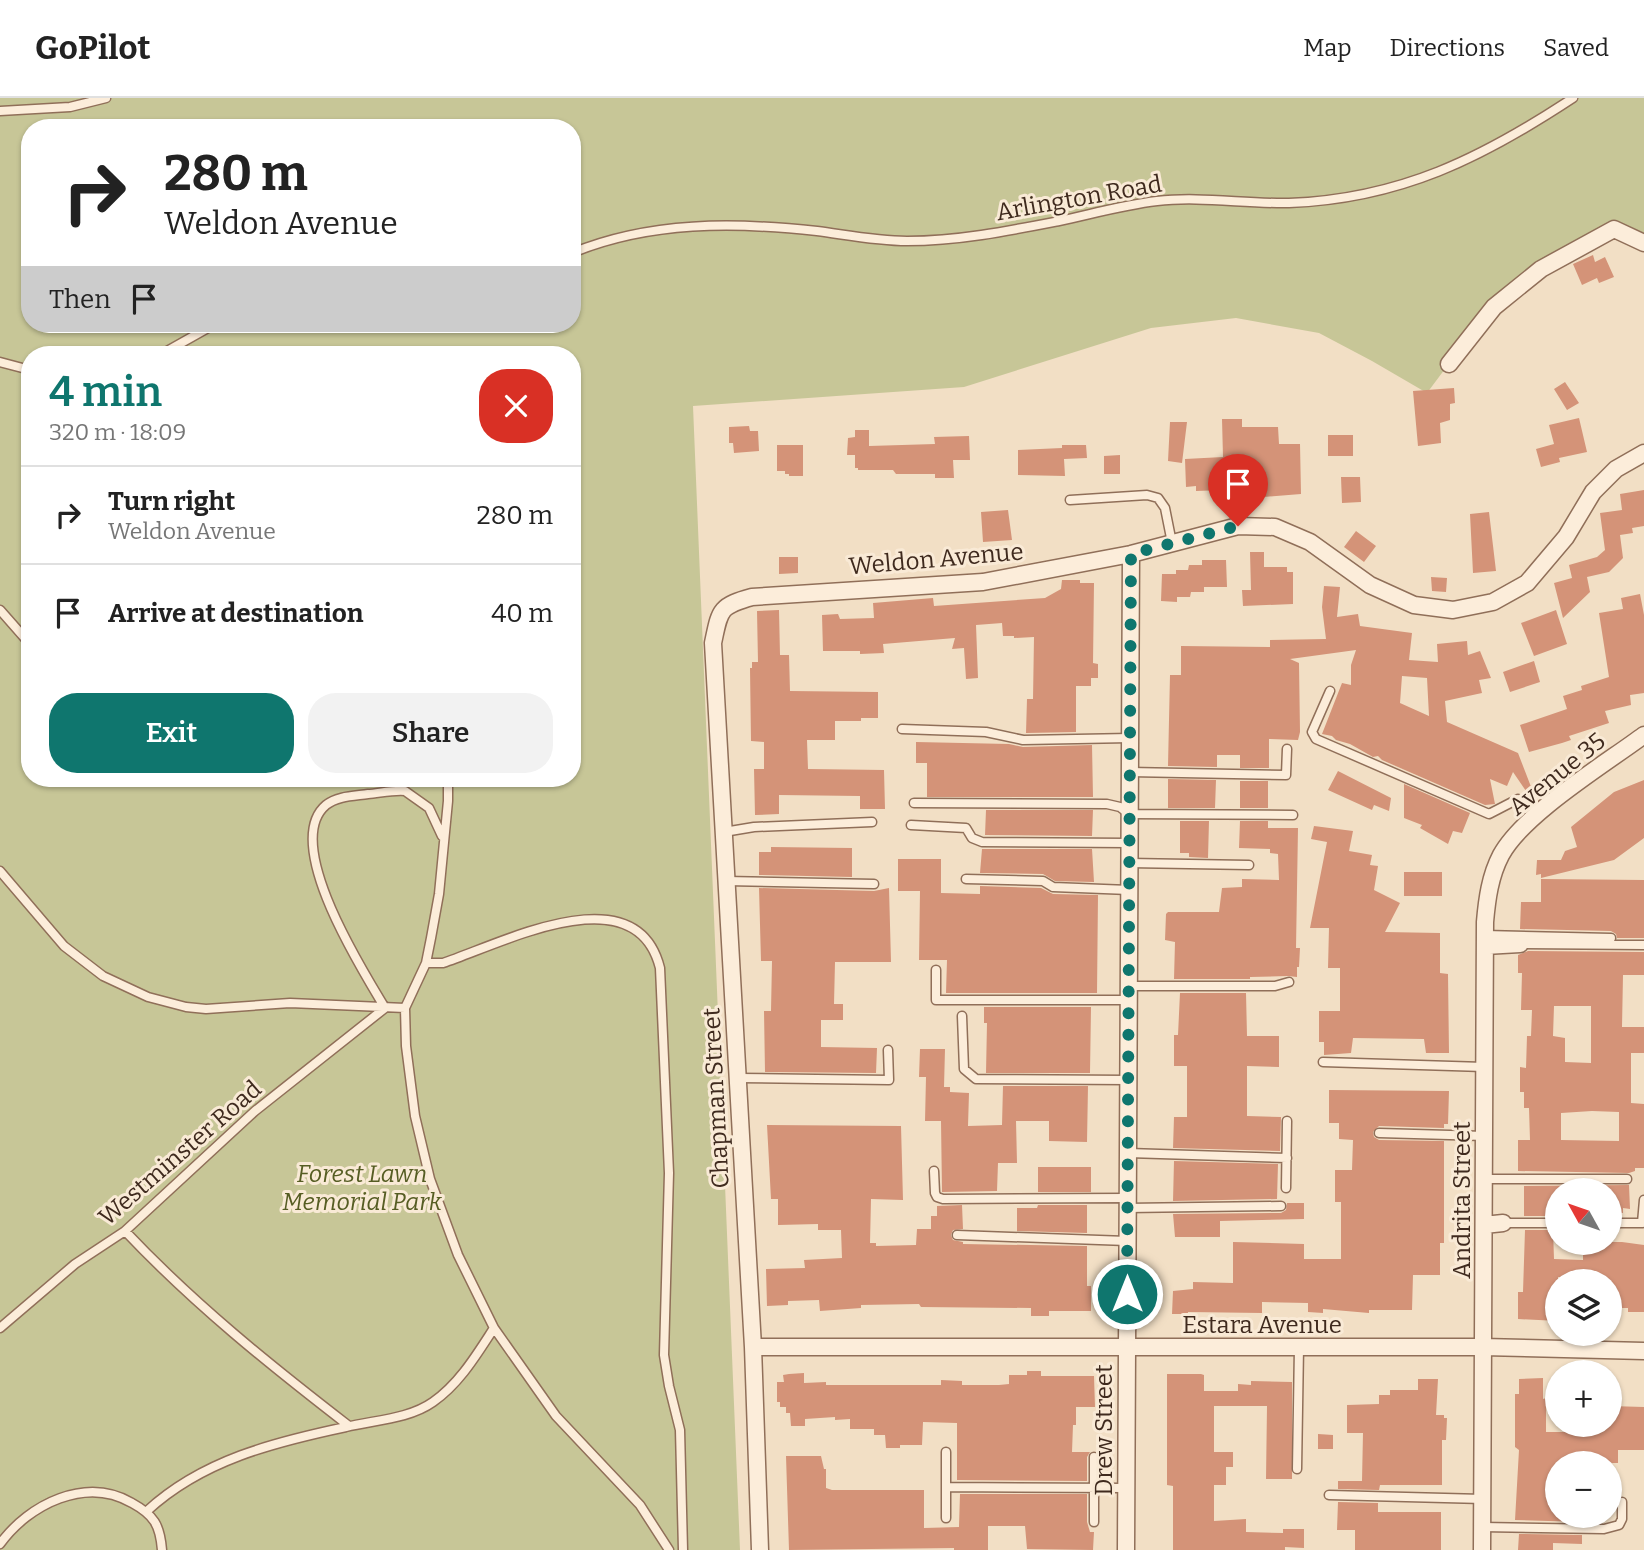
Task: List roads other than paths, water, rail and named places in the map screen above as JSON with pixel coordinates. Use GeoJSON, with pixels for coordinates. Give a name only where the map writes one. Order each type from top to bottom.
{"type":"FeatureCollection","features":[{"type":"Feature","properties":{"kind":"street"},"geometry":{"type":"LineString","coordinates":[[1449,364],[1494,307],[1541,269],[1614,229],[1644,243]]}},
{"type":"Feature","properties":{"kind":"street","name":"Weldon Avenue"},"geometry":{"type":"LineString","coordinates":[[713,643],[719,613],[732,602],[752,597],[983,582],[1131,554],[1238,526],[1275,527],[1310,542],[1370,586],[1414,605],[1453,610],[1493,602],[1527,583],[1566,537],[1593,492],[1616,469],[1644,453]]}},
{"type":"Feature","properties":{"kind":"street","name":"Drew Street"},"geometry":{"type":"LineString","coordinates":[[1126,1550],[1131,554]]}},
{"type":"Feature","properties":{"kind":"street","name":"Chapman Street"},"geometry":{"type":"LineString","coordinates":[[713,643],[753,1347],[760,1550]]}},
{"type":"Feature","properties":{"kind":"street","name":"Avenue 35"},"geometry":{"type":"LineString","coordinates":[[1502,853],[1542,811],[1644,735]]}},
{"type":"Feature","properties":{"kind":"street","name":"Andrita Street"},"geometry":{"type":"LineString","coordinates":[[1482,1550],[1485,940],[1489,888],[1502,853]]}},
{"type":"Feature","properties":{"kind":"street"},"geometry":{"type":"LineString","coordinates":[[1485,940],[1520,944]]}},
{"type":"Feature","properties":{"kind":"street"},"geometry":{"type":"LineString","coordinates":[[1484,1225],[1503,1223]]}},
{"type":"Feature","properties":{"kind":"street","name":"Estara Avenue"},"geometry":{"type":"LineString","coordinates":[[753,1347],[1483,1347],[1644,1350]]}},
{"type":"Feature","properties":{"kind":"lane"},"geometry":{"type":"LineString","coordinates":[[0,111],[69,107],[106,98]]}},
{"type":"Feature","properties":{"kind":"lane","name":"Arlington Road"},"geometry":{"type":"LineString","coordinates":[[581,250],[616,237],[678,227],[719,225],[815,231],[903,241],[951,240],[1157,201],[1202,198],[1290,203],[1359,195],[1412,182],[1480,155],[1573,98]]}},
{"type":"Feature","properties":{"kind":"lane"},"geometry":{"type":"LineString","coordinates":[[176,346],[199,333]]}},
{"type":"Feature","properties":{"kind":"lane"},"geometry":{"type":"LineString","coordinates":[[0,362],[21,368]]}},
{"type":"Feature","properties":{"kind":"lane"},"geometry":{"type":"LineString","coordinates":[[1070,500],[1147,495],[1158,498],[1165,508],[1172,544]]}},
{"type":"Feature","properties":{"kind":"lane"},"geometry":{"type":"LineString","coordinates":[[0,610],[21,634]]}},
{"type":"Feature","properties":{"kind":"lane"},"geometry":{"type":"LineString","coordinates":[[1330,691],[1312,732],[1316,739],[1489,814],[1518,799],[1542,811]]}},
{"type":"Feature","properties":{"kind":"lane"},"geometry":{"type":"LineString","coordinates":[[902,729],[986,732],[1023,740],[1130,738]]}},
{"type":"Feature","properties":{"kind":"lane"},"geometry":{"type":"LineString","coordinates":[[1129,772],[1286,775],[1286,749]]}},
{"type":"Feature","properties":{"kind":"lane"},"geometry":{"type":"LineString","coordinates":[[447,787],[439,894],[426,963],[405,1008],[406,1045],[415,1116],[430,1179],[458,1255],[494,1328],[556,1416],[640,1506],[668,1550]]}},
{"type":"Feature","properties":{"kind":"lane"},"geometry":{"type":"LineString","coordinates":[[385,1008],[355,959],[330,907],[315,858],[313,835],[317,818],[325,806],[339,799],[405,792],[429,808],[444,839]]}},
{"type":"Feature","properties":{"kind":"lane"},"geometry":{"type":"LineString","coordinates":[[914,803],[1107,804],[1120,807],[1129,814],[1293,815]]}},
{"type":"Feature","properties":{"kind":"lane"},"geometry":{"type":"LineString","coordinates":[[724,832],[754,827],[872,822]]}},
{"type":"Feature","properties":{"kind":"lane"},"geometry":{"type":"LineString","coordinates":[[911,825],[966,828],[972,838],[982,842],[1129,843]]}},
{"type":"Feature","properties":{"kind":"lane"},"geometry":{"type":"LineString","coordinates":[[1129,863],[1249,865]]}},
{"type":"Feature","properties":{"kind":"lane"},"geometry":{"type":"LineString","coordinates":[[0,871],[64,946],[103,976],[148,997],[206,1009],[290,1003],[405,1008]]}},
{"type":"Feature","properties":{"kind":"lane"},"geometry":{"type":"LineString","coordinates":[[966,879],[1043,881],[1053,887],[1129,890]]}},
{"type":"Feature","properties":{"kind":"lane"},"geometry":{"type":"LineString","coordinates":[[726,881],[874,884]]}},
{"type":"Feature","properties":{"kind":"lane"},"geometry":{"type":"LineString","coordinates":[[426,963],[443,963],[542,928],[596,919],[616,921],[634,927],[653,947],[660,968],[668,1152],[668,1274],[664,1355],[680,1430],[683,1550]]}},
{"type":"Feature","properties":{"kind":"lane"},"geometry":{"type":"LineString","coordinates":[[1485,940],[1611,938]]}},
{"type":"Feature","properties":{"kind":"lane"},"geometry":{"type":"LineString","coordinates":[[1520,944],[1644,945]]}},
{"type":"Feature","properties":{"kind":"lane"},"geometry":{"type":"LineString","coordinates":[[936,970],[936,1000],[1275,986],[1289,982]]}},
{"type":"Feature","properties":{"kind":"lane","name":"Westminster Road"},"geometry":{"type":"LineString","coordinates":[[0,1328],[75,1264],[125,1231],[255,1111],[385,1008]]}},
{"type":"Feature","properties":{"kind":"lane"},"geometry":{"type":"LineString","coordinates":[[962,1016],[964,1069],[976,1079],[1128,1080]]}},
{"type":"Feature","properties":{"kind":"lane"},"geometry":{"type":"LineString","coordinates":[[737,1078],[889,1080],[888,1050]]}},
{"type":"Feature","properties":{"kind":"lane"},"geometry":{"type":"LineString","coordinates":[[1323,1062],[1485,1067]]}},
{"type":"Feature","properties":{"kind":"lane"},"geometry":{"type":"LineString","coordinates":[[1286,1188],[1287,1121]]}},
{"type":"Feature","properties":{"kind":"lane"},"geometry":{"type":"LineString","coordinates":[[1379,1133],[1485,1136]]}},
{"type":"Feature","properties":{"kind":"lane"},"geometry":{"type":"LineString","coordinates":[[1128,1153],[1287,1158]]}},
{"type":"Feature","properties":{"kind":"lane"},"geometry":{"type":"LineString","coordinates":[[934,1171],[935,1193],[943,1199],[1281,1206]]}},
{"type":"Feature","properties":{"kind":"lane"},"geometry":{"type":"LineString","coordinates":[[1485,1179],[1627,1179]]}},
{"type":"Feature","properties":{"kind":"lane"},"geometry":{"type":"LineString","coordinates":[[1622,1223],[1642,1223],[1644,1200]]}},
{"type":"Feature","properties":{"kind":"lane"},"geometry":{"type":"LineString","coordinates":[[1503,1223],[1545,1223]]}},
{"type":"Feature","properties":{"kind":"lane"},"geometry":{"type":"LineString","coordinates":[[125,1231],[179,1286],[234,1335],[349,1426]]}},
{"type":"Feature","properties":{"kind":"lane"},"geometry":{"type":"LineString","coordinates":[[957,1236],[1127,1241]]}},
{"type":"Feature","properties":{"kind":"lane"},"geometry":{"type":"LineString","coordinates":[[147,1511],[183,1482],[218,1465],[281,1442],[418,1410],[433,1402],[467,1368],[494,1328]]}},
{"type":"Feature","properties":{"kind":"lane"},"geometry":{"type":"LineString","coordinates":[[1297,1469],[1299,1347]]}},
{"type":"Feature","properties":{"kind":"lane"},"geometry":{"type":"LineString","coordinates":[[946,1452],[946,1518]]}},
{"type":"Feature","properties":{"kind":"lane"},"geometry":{"type":"LineString","coordinates":[[1094,1457],[1094,1522]]}},
{"type":"Feature","properties":{"kind":"lane"},"geometry":{"type":"LineString","coordinates":[[946,1487],[1126,1488]]}},
{"type":"Feature","properties":{"kind":"lane"},"geometry":{"type":"LineString","coordinates":[[0,1543],[26,1518],[53,1500],[85,1492],[125,1498],[147,1511],[157,1525],[162,1550]]}},
{"type":"Feature","properties":{"kind":"lane"},"geometry":{"type":"LineString","coordinates":[[1329,1495],[1483,1499]]}},
{"type":"Feature","properties":{"kind":"lane"},"geometry":{"type":"LineString","coordinates":[[1482,1527],[1608,1528]]}},
{"type":"Feature","properties":{"kind":"park label","name":"Forest Lawn Memorial Park"},"geometry":{"type":"Point","coordinates":[362,1188]}}]}
